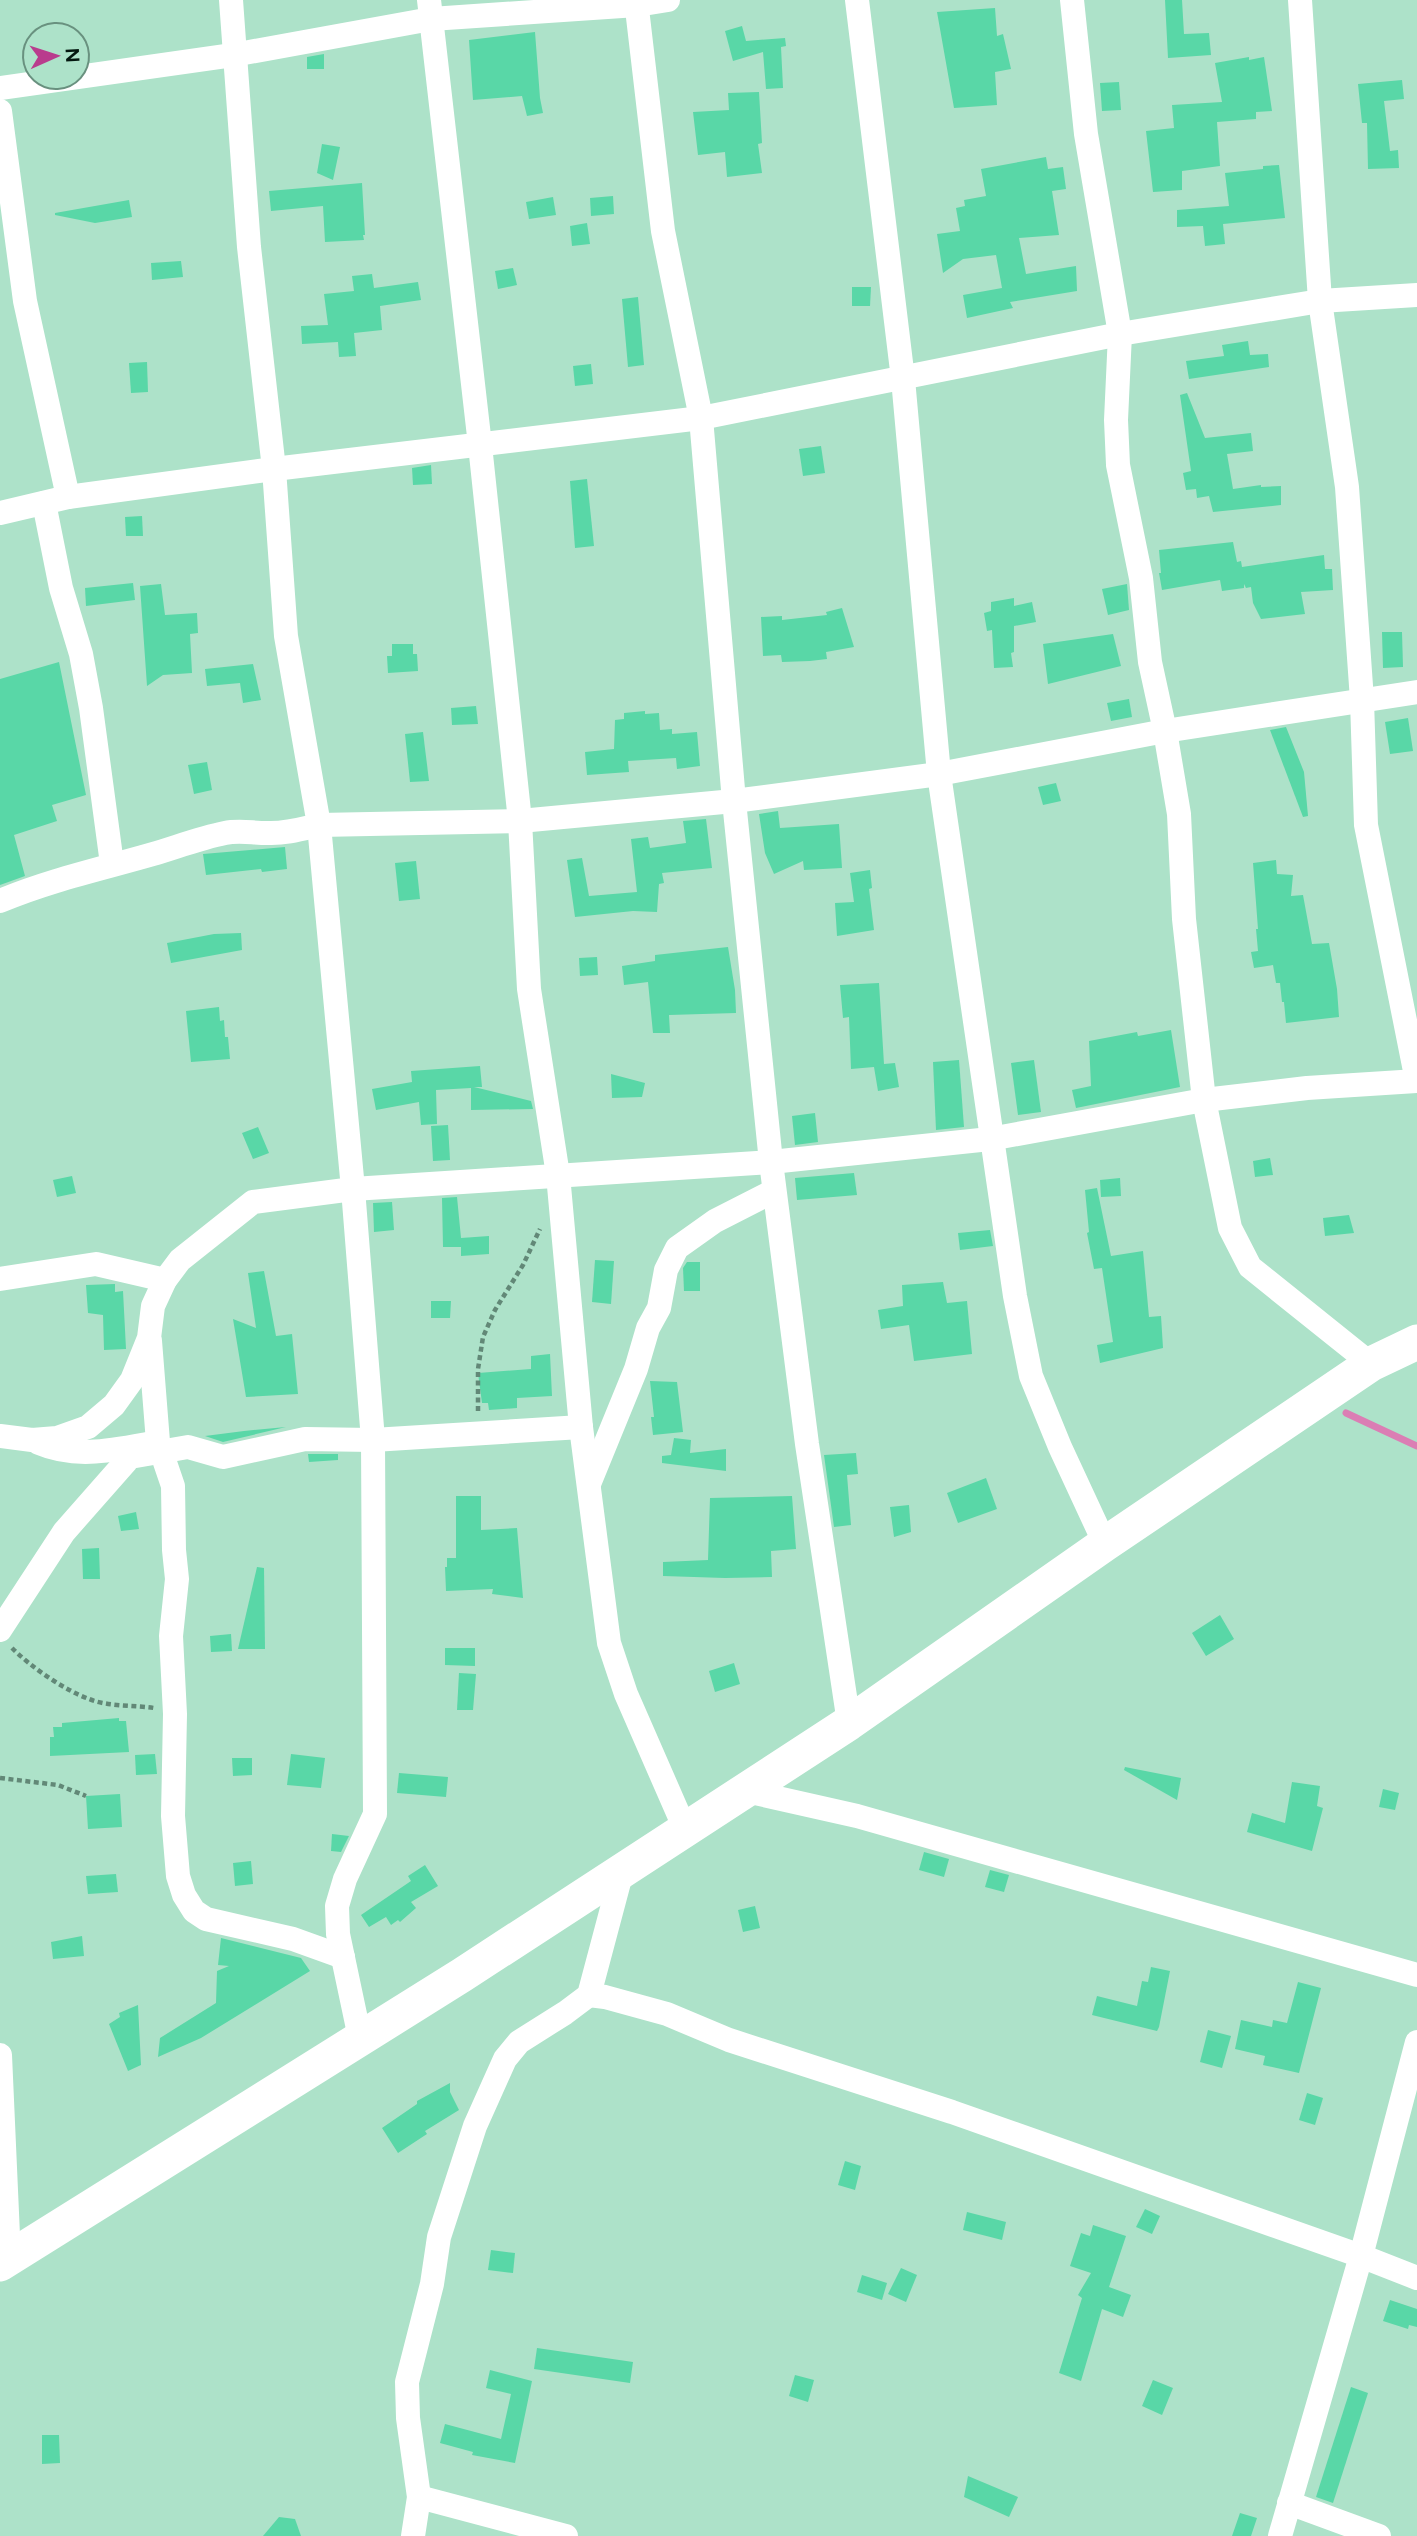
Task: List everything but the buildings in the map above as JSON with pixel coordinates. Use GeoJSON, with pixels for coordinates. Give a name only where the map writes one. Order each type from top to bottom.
{"type":"FeatureCollection","features":[{"type":"Feature","properties":{"kind":"main road"},"geometry":{"type":"LineString","coordinates":[[4,2261],[360,2038],[746,1791],[1371,1364],[1417,1342]]}},
{"type":"Feature","properties":{"kind":"street"},"geometry":{"type":"LineString","coordinates":[[231,0],[249,247],[274,469],[286,636],[319,825],[354,1189],[373,1440],[375,1814],[345,1879],[337,1906],[338,1934],[360,2038]]}},
{"type":"Feature","properties":{"kind":"street"},"geometry":{"type":"LineString","coordinates":[[0,88],[233,55],[430,9],[668,0]]}},
{"type":"Feature","properties":{"kind":"street"},"geometry":{"type":"LineString","coordinates":[[857,0],[904,379],[939,774],[990,1139],[1015,1296],[1031,1376],[1105,1544]]}},
{"type":"Feature","properties":{"kind":"street"},"geometry":{"type":"LineString","coordinates":[[1072,0],[1086,134],[1119,334],[1116,420],[1118,465],[1141,578],[1150,662],[1179,814],[1184,919],[1204,1100],[1230,1228],[1250,1268],[1371,1364]]}},
{"type":"Feature","properties":{"kind":"street"},"geometry":{"type":"LineString","coordinates":[[343,1957],[293,1939],[206,1919],[194,1911],[184,1895],[178,1876],[173,1816],[175,1714],[171,1636],[177,1579],[173,1486],[160,1446],[149,1338],[153,1306],[165,1280],[180,1260],[253,1202],[354,1189],[559,1187],[990,1139],[1204,1100],[1307,1088],[1417,1081],[1366,825],[1362,700],[1347,487],[1320,301],[1300,0]]}},
{"type":"Feature","properties":{"kind":"street"},"geometry":{"type":"LineString","coordinates":[[636,3],[663,231],[701,418],[734,801],[774,1191],[807,1444],[849,1723]]}},
{"type":"Feature","properties":{"kind":"street"},"geometry":{"type":"LineString","coordinates":[[430,9],[520,821],[529,989],[559,1187],[581,1427],[609,1643],[618,1675],[685,1829]]}},
{"type":"Feature","properties":{"kind":"street"},"geometry":{"type":"LineString","coordinates":[[0,111],[25,301],[68,497]]}},
{"type":"Feature","properties":{"kind":"street"},"geometry":{"type":"LineString","coordinates":[[0,513],[68,497],[274,469],[701,418],[1119,334],[1320,301],[1417,295]]}},
{"type":"Feature","properties":{"kind":"street"},"geometry":{"type":"LineString","coordinates":[[44,503],[61,588],[84,667],[112,864]]}},
{"type":"Feature","properties":{"kind":"street"},"geometry":{"type":"LineString","coordinates":[[0,901],[34,887],[226,833],[245,831],[268,834],[319,825],[520,821],[734,801],[939,774],[1165,731],[1417,692]]}},
{"type":"Feature","properties":{"kind":"street"},"geometry":{"type":"LineString","coordinates":[[589,1484],[628,1391],[648,1328],[659,1308],[666,1270],[677,1248],[715,1221],[774,1191]]}},
{"type":"Feature","properties":{"kind":"street"},"geometry":{"type":"LineString","coordinates":[[0,1279],[96,1264],[165,1280]]}},
{"type":"Feature","properties":{"kind":"street"},"geometry":{"type":"LineString","coordinates":[[0,1436],[33,1440],[57,1438],[88,1427],[114,1405],[132,1380],[149,1338]]}},
{"type":"Feature","properties":{"kind":"street"},"geometry":{"type":"LineString","coordinates":[[33,1440],[55,1450],[72,1453],[160,1446],[188,1447],[223,1457],[304,1439],[373,1440],[581,1427]]}},
{"type":"Feature","properties":{"kind":"street"},"geometry":{"type":"LineString","coordinates":[[3,1635],[64,1532],[130,1457],[160,1446]]}},
{"type":"Feature","properties":{"kind":"street"},"geometry":{"type":"LineString","coordinates":[[746,1791],[857,1816],[1417,1975]]}},
{"type":"Feature","properties":{"kind":"street"},"geometry":{"type":"LineString","coordinates":[[412,2536],[419,2497],[408,2418],[407,2382],[432,2284],[439,2237],[475,2126],[505,2059],[519,2042],[589,1995],[621,1871]]}},
{"type":"Feature","properties":{"kind":"street"},"geometry":{"type":"LineString","coordinates":[[589,1995],[667,2014],[729,2040],[952,2112],[1417,2278]]}},
{"type":"Feature","properties":{"kind":"street"},"geometry":{"type":"LineString","coordinates":[[1280,2536],[1361,2256],[1417,2042]]}},
{"type":"Feature","properties":{"kind":"street"},"geometry":{"type":"LineString","coordinates":[[0,2055],[4,2261]]}},
{"type":"Feature","properties":{"kind":"street"},"geometry":{"type":"LineString","coordinates":[[419,2497],[566,2536]]}},
{"type":"Feature","properties":{"kind":"street"},"geometry":{"type":"LineString","coordinates":[[1289,2503],[1379,2536]]}},
{"type":"Feature","properties":{"kind":"path"},"geometry":{"type":"LineString","coordinates":[[477,1434],[478,1369],[482,1337],[523,1265],[559,1187]]}},
{"type":"Feature","properties":{"kind":"path"},"geometry":{"type":"LineString","coordinates":[[3,1635],[28,1664],[62,1687],[90,1700],[159,1709],[175,1714]]}},
{"type":"Feature","properties":{"kind":"path"},"geometry":{"type":"LineString","coordinates":[[0,1778],[58,1785],[86,1796]]}},
{"type":"Feature","properties":{"kind":"waterway"},"geometry":{"type":"LineString","coordinates":[[1346,1413],[1417,1446]]}}]}
